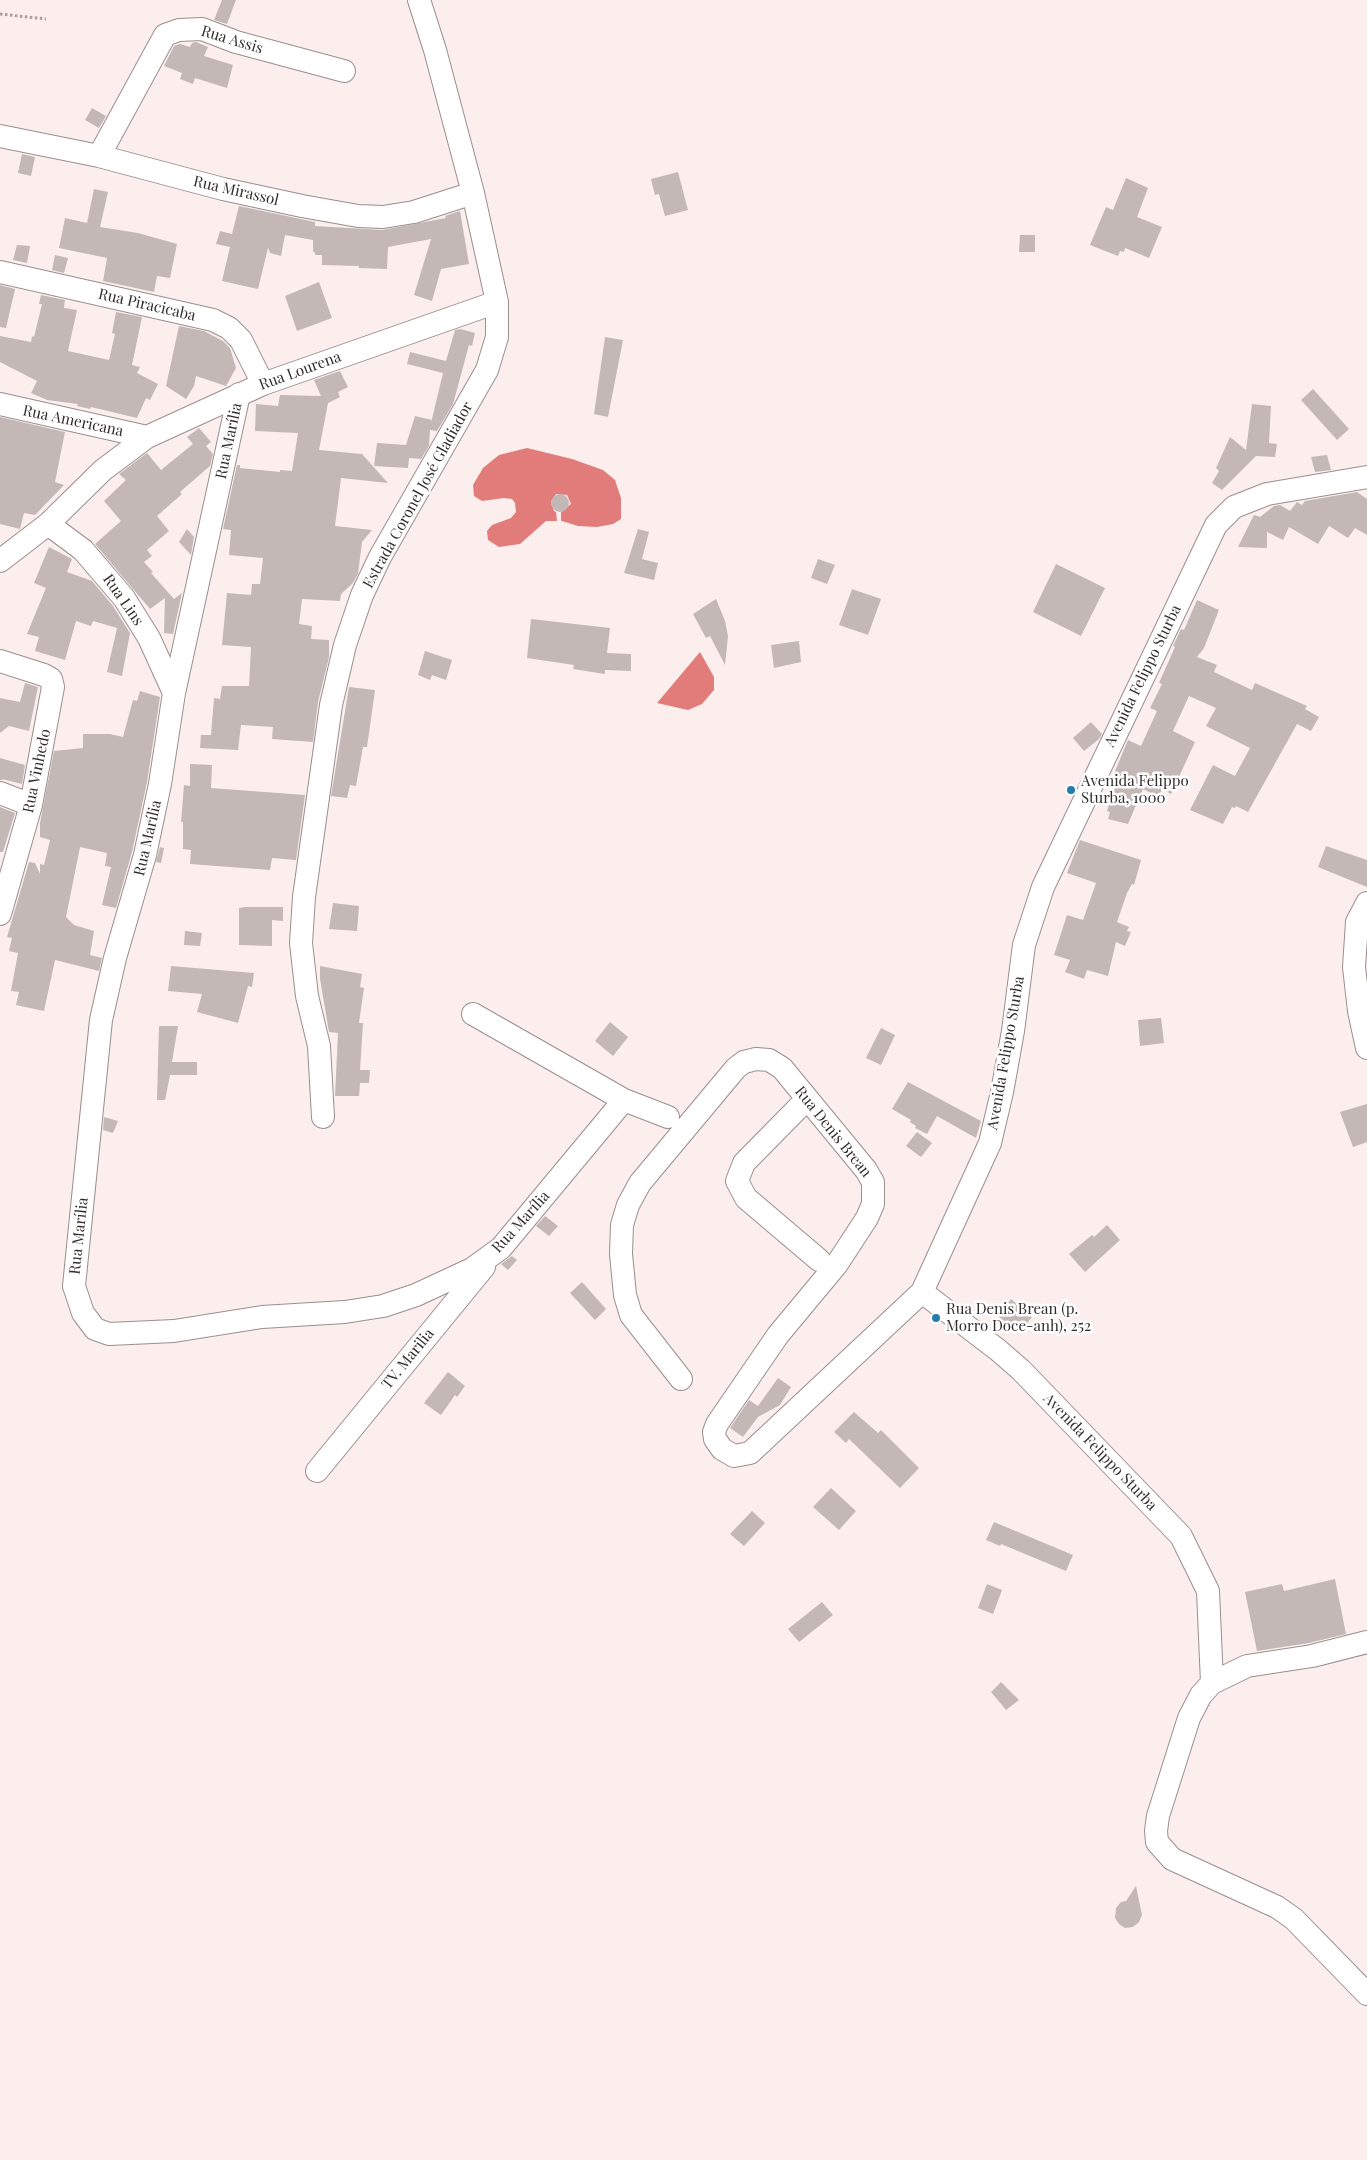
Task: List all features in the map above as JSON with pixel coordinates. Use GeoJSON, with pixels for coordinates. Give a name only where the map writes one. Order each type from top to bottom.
{"type":"FeatureCollection","features":[{"type":"Feature","properties":{"kind":"street","name":"Estrada Coronel José Gladiador"},"geometry":{"type":"LineString","coordinates":[[323,1117],[319,1046],[307,996],[301,943],[304,897],[331,705],[344,645],[362,595],[380,557],[487,370],[497,337],[497,302],[473,193],[435,50],[419,0]]}},
{"type":"Feature","properties":{"kind":"street","name":"Rua Assis"},"geometry":{"type":"LineString","coordinates":[[99,156],[165,35],[179,30],[202,29],[236,42],[344,72]]}},
{"type":"Feature","properties":{"kind":"street","name":"Rua Mirassol"},"geometry":{"type":"LineString","coordinates":[[0,136],[99,156],[223,189],[358,216],[384,217],[414,212],[473,193]]}},
{"type":"Feature","properties":{"kind":"street","name":"Rua Piracicaba"},"geometry":{"type":"LineString","coordinates":[[0,272],[213,320],[229,328],[241,340],[263,384]]}},
{"type":"Feature","properties":{"kind":"street","name":"Rua Lourena"},"geometry":{"type":"LineString","coordinates":[[0,561],[10,542],[48,524],[103,470],[146,437],[263,384],[497,302]]}},
{"type":"Feature","properties":{"kind":"street","name":"Rua Marília"},"geometry":{"type":"LineString","coordinates":[[239,394],[174,693],[160,784],[146,855],[115,958],[102,1020],[74,1286],[83,1313],[95,1329],[109,1334],[174,1331],[262,1317],[345,1312],[384,1306],[416,1295],[472,1269],[501,1248],[624,1100]]}},
{"type":"Feature","properties":{"kind":"street","name":"Rua Americana"},"geometry":{"type":"LineString","coordinates":[[0,404],[146,437]]}},
{"type":"Feature","properties":{"kind":"street","name":"Avenida Felippo Sturba"},"geometry":{"type":"LineString","coordinates":[[1212,1683],[1208,1591],[1181,1536],[1021,1370],[922,1292],[990,1143],[1013,1031],[1024,945],[1042,887],[1216,525],[1234,507],[1267,494],[1367,477]]}},
{"type":"Feature","properties":{"kind":"street","name":"Rua Lins"},"geometry":{"type":"LineString","coordinates":[[48,524],[83,550],[124,598],[149,638],[174,693]]}},
{"type":"Feature","properties":{"kind":"street","name":"Rua Vinhedo"},"geometry":{"type":"LineString","coordinates":[[0,662],[44,675],[50,679],[53,687],[31,805],[0,914]]}},
{"type":"Feature","properties":{"kind":"street"},"geometry":{"type":"LineString","coordinates":[[0,794],[31,805]]}},
{"type":"Feature","properties":{"kind":"street"},"geometry":{"type":"LineString","coordinates":[[1367,902],[1356,922],[1354,967],[1359,1011],[1367,1048]]}},
{"type":"Feature","properties":{"kind":"street"},"geometry":{"type":"LineString","coordinates":[[473,1014],[624,1100],[668,1117]]}},
{"type":"Feature","properties":{"kind":"street","name":"Rua Denis Brean"},"geometry":{"type":"LineString","coordinates":[[681,1379],[631,1314],[625,1295],[621,1254],[622,1225],[628,1205],[640,1183],[726,1080],[744,1062],[756,1059],[769,1060],[782,1068],[866,1170],[872,1182],[873,1204],[867,1218],[837,1264],[778,1335],[717,1424],[714,1432],[715,1439],[722,1449],[734,1456],[750,1453],[922,1292]]}},
{"type":"Feature","properties":{"kind":"street"},"geometry":{"type":"LineString","coordinates":[[807,1099],[744,1163],[737,1181],[740,1190],[746,1198],[819,1260]]}},
{"type":"Feature","properties":{"kind":"street","name":"TV. Marilia"},"geometry":{"type":"LineString","coordinates":[[317,1471],[501,1248]]}},
{"type":"Feature","properties":{"kind":"street"},"geometry":{"type":"LineString","coordinates":[[1367,1642],[1312,1656],[1247,1666],[1212,1683],[1201,1695],[1189,1718],[1158,1816],[1157,1842],[1172,1859],[1277,1907],[1294,1918],[1367,1994]]}},
{"type":"Feature","properties":{"kind":"path"},"geometry":{"type":"LineString","coordinates":[[0,14],[46,20]]}},
{"type":"Feature","properties":{"kind":"shaded area"},"geometry":{"type":"Polygon","coordinates":[[[527,448],[572,459],[603,470],[615,480],[621,498],[621,519],[613,524],[597,527],[578,526],[562,521],[546,521],[520,544],[499,547],[488,540],[487,531],[492,525],[511,518],[516,512],[515,503],[512,499],[504,498],[482,501],[474,496],[473,485],[483,468],[499,455],[527,448]]]}},
{"type":"Feature","properties":{"kind":"shaded area"},"geometry":{"type":"Polygon","coordinates":[[[700,652],[714,677],[714,690],[702,704],[688,710],[657,703],[700,652]]]}},
{"type":"Feature","properties":{"kind":"pier"},"geometry":{"type":"Polygon","coordinates":[[[556,494],[567,495],[571,504],[561,512],[561,521],[557,521],[556,512],[551,502],[556,494]]]}},
{"type":"Feature","properties":{"kind":"building"},"geometry":{"type":"Polygon","coordinates":[[[222,0],[236,0],[227,24],[214,20],[222,0]]]}},
{"type":"Feature","properties":{"kind":"building"},"geometry":{"type":"Polygon","coordinates":[[[196,42],[208,47],[204,56],[233,65],[227,88],[195,78],[193,84],[180,79],[182,73],[164,66],[174,46],[180,44],[190,47],[192,43],[196,42]]]}},
{"type":"Feature","properties":{"kind":"building"},"geometry":{"type":"Polygon","coordinates":[[[92,108],[106,116],[99,128],[85,120],[92,108]]]}},
{"type":"Feature","properties":{"kind":"building"},"geometry":{"type":"Polygon","coordinates":[[[22,154],[35,157],[31,176],[18,173],[22,154]]]}},
{"type":"Feature","properties":{"kind":"building"},"geometry":{"type":"Polygon","coordinates":[[[678,172],[688,210],[665,216],[659,194],[655,195],[651,179],[678,172]]]}},
{"type":"Feature","properties":{"kind":"building"},"geometry":{"type":"Polygon","coordinates":[[[1126,178],[1148,188],[1137,217],[1162,227],[1149,258],[1125,248],[1124,252],[1120,251],[1118,256],[1090,245],[1106,207],[1113,210],[1126,178]]]}},
{"type":"Feature","properties":{"kind":"building"},"geometry":{"type":"Polygon","coordinates":[[[94,189],[108,192],[100,227],[138,233],[177,244],[170,278],[157,276],[154,292],[103,281],[107,258],[59,248],[65,218],[87,223],[94,189]]]}},
{"type":"Feature","properties":{"kind":"building"},"geometry":{"type":"Polygon","coordinates":[[[239,206],[315,222],[315,226],[382,230],[446,218],[445,216],[460,211],[469,264],[441,269],[432,301],[414,295],[431,239],[388,247],[387,269],[322,265],[322,255],[315,255],[315,252],[313,252],[313,240],[285,235],[281,256],[270,253],[268,248],[258,289],[222,281],[230,247],[216,244],[220,231],[232,234],[239,206]]]}},
{"type":"Feature","properties":{"kind":"building"},"geometry":{"type":"Polygon","coordinates":[[[1020,235],[1035,235],[1035,252],[1019,252],[1020,235]]]}},
{"type":"Feature","properties":{"kind":"building"},"geometry":{"type":"Polygon","coordinates":[[[17,245],[30,246],[27,263],[13,260],[17,245]]]}},
{"type":"Feature","properties":{"kind":"building"},"geometry":{"type":"Polygon","coordinates":[[[55,255],[68,258],[64,273],[52,270],[55,255]]]}},
{"type":"Feature","properties":{"kind":"building"},"geometry":{"type":"Polygon","coordinates":[[[319,282],[332,318],[297,331],[285,296],[319,282]]]}},
{"type":"Feature","properties":{"kind":"building"},"geometry":{"type":"Polygon","coordinates":[[[0,285],[15,289],[6,328],[0,327],[0,285]]]}},
{"type":"Feature","properties":{"kind":"building"},"geometry":{"type":"Polygon","coordinates":[[[41,295],[65,300],[64,308],[77,310],[68,351],[109,360],[115,334],[112,333],[116,312],[142,317],[132,365],[140,367],[137,373],[158,384],[150,400],[146,398],[137,418],[91,407],[90,409],[77,406],[78,404],[47,400],[31,393],[37,381],[0,362],[0,336],[31,342],[42,304],[39,304],[41,295]]]}},
{"type":"Feature","properties":{"kind":"building"},"geometry":{"type":"Polygon","coordinates":[[[179,326],[204,331],[223,341],[230,348],[236,368],[226,386],[196,376],[194,386],[186,399],[166,386],[179,326]]]}},
{"type":"Feature","properties":{"kind":"building"},"geometry":{"type":"Polygon","coordinates":[[[460,329],[475,333],[472,346],[469,345],[453,404],[437,431],[430,430],[429,446],[421,459],[409,458],[408,468],[374,466],[377,443],[406,445],[415,416],[432,420],[443,373],[407,364],[410,352],[446,361],[455,330],[460,329]]]}},
{"type":"Feature","properties":{"kind":"building"},"geometry":{"type":"Polygon","coordinates":[[[605,337],[623,340],[608,417],[594,414],[605,337]]]}},
{"type":"Feature","properties":{"kind":"building"},"geometry":{"type":"Polygon","coordinates":[[[340,371],[348,387],[338,392],[340,397],[328,403],[319,450],[362,454],[388,483],[341,478],[335,526],[372,530],[362,542],[358,574],[353,583],[341,594],[340,601],[302,599],[299,624],[312,626],[311,639],[329,640],[329,657],[318,702],[313,742],[272,739],[273,727],[241,725],[238,750],[200,748],[201,735],[211,735],[214,698],[220,699],[222,686],[249,686],[251,647],[222,645],[227,593],[251,595],[252,584],[260,584],[263,558],[229,555],[231,530],[223,529],[237,465],[240,465],[240,468],[280,472],[280,470],[292,471],[298,433],[255,431],[256,404],[278,406],[280,395],[321,396],[314,380],[340,371]]]}},
{"type":"Feature","properties":{"kind":"building"},"geometry":{"type":"Polygon","coordinates":[[[1313,389],[1349,429],[1337,440],[1301,400],[1313,389]]]}},
{"type":"Feature","properties":{"kind":"building"},"geometry":{"type":"Polygon","coordinates":[[[1252,404],[1271,406],[1269,443],[1277,444],[1275,457],[1256,456],[1222,490],[1212,483],[1219,471],[1216,468],[1230,437],[1246,450],[1252,404]]]}},
{"type":"Feature","properties":{"kind":"building"},"geometry":{"type":"Polygon","coordinates":[[[0,417],[65,432],[55,482],[64,485],[35,515],[24,513],[20,529],[0,524],[0,417]]]}},
{"type":"Feature","properties":{"kind":"building"},"geometry":{"type":"Polygon","coordinates":[[[199,428],[211,442],[206,446],[213,454],[210,466],[180,492],[182,494],[157,516],[169,531],[147,550],[152,556],[144,562],[174,599],[182,593],[173,634],[164,633],[165,598],[150,609],[95,544],[121,521],[104,501],[126,480],[119,474],[147,453],[161,470],[193,444],[187,437],[199,428]]]}},
{"type":"Feature","properties":{"kind":"building"},"geometry":{"type":"Polygon","coordinates":[[[1327,455],[1331,470],[1315,472],[1311,457],[1327,455]]]}},
{"type":"Feature","properties":{"kind":"building"},"geometry":{"type":"Polygon","coordinates":[[[1357,492],[1367,499],[1367,535],[1355,528],[1348,538],[1329,526],[1318,544],[1289,527],[1283,540],[1267,532],[1267,548],[1238,547],[1254,515],[1260,517],[1274,506],[1280,505],[1290,511],[1297,502],[1302,505],[1305,501],[1357,492]]]}},
{"type":"Feature","properties":{"kind":"building"},"geometry":{"type":"Polygon","coordinates":[[[560,494],[568,499],[569,503],[564,511],[560,512],[552,507],[551,503],[556,495],[560,494]]]}},
{"type":"Feature","properties":{"kind":"building"},"geometry":{"type":"Polygon","coordinates":[[[187,529],[194,537],[191,555],[179,542],[187,529]]]}},
{"type":"Feature","properties":{"kind":"building"},"geometry":{"type":"Polygon","coordinates":[[[638,529],[649,532],[642,559],[658,563],[654,580],[624,573],[638,529]]]}},
{"type":"Feature","properties":{"kind":"building"},"geometry":{"type":"Polygon","coordinates":[[[49,547],[72,559],[67,572],[92,581],[113,606],[130,633],[122,676],[107,672],[117,628],[93,621],[91,626],[76,621],[65,660],[35,651],[39,637],[27,634],[46,588],[34,583],[49,547]]]}},
{"type":"Feature","properties":{"kind":"building"},"geometry":{"type":"Polygon","coordinates":[[[818,559],[835,565],[827,584],[811,578],[818,559]]]}},
{"type":"Feature","properties":{"kind":"building"},"geometry":{"type":"Polygon","coordinates":[[[1056,564],[1105,588],[1081,636],[1033,612],[1056,564]]]}},
{"type":"Feature","properties":{"kind":"building"},"geometry":{"type":"Polygon","coordinates":[[[852,589],[881,599],[868,635],[839,625],[852,589]]]}},
{"type":"Feature","properties":{"kind":"building"},"geometry":{"type":"Polygon","coordinates":[[[716,599],[725,621],[728,636],[725,665],[710,636],[706,638],[693,614],[716,599]]]}},
{"type":"Feature","properties":{"kind":"building"},"geometry":{"type":"Polygon","coordinates":[[[1197,600],[1219,610],[1204,648],[1197,657],[1217,665],[1214,672],[1252,690],[1255,683],[1307,706],[1305,709],[1319,717],[1311,731],[1297,724],[1248,812],[1236,806],[1235,808],[1232,807],[1223,824],[1190,810],[1213,765],[1235,776],[1250,748],[1206,726],[1216,708],[1189,696],[1173,731],[1195,742],[1171,794],[1162,789],[1159,797],[1143,789],[1128,824],[1108,819],[1110,812],[1107,811],[1116,777],[1113,776],[1128,740],[1141,746],[1157,711],[1150,708],[1162,684],[1159,683],[1175,647],[1173,646],[1181,629],[1184,630],[1197,600]]]}},
{"type":"Feature","properties":{"kind":"building"},"geometry":{"type":"Polygon","coordinates":[[[531,619],[610,628],[607,653],[631,654],[631,671],[605,670],[605,674],[573,669],[574,665],[527,658],[531,619]]]}},
{"type":"Feature","properties":{"kind":"building"},"geometry":{"type":"Polygon","coordinates":[[[799,641],[801,662],[774,668],[771,645],[799,641]]]}},
{"type":"Feature","properties":{"kind":"building"},"geometry":{"type":"Polygon","coordinates":[[[425,651],[452,660],[446,680],[432,675],[430,680],[418,675],[425,651]]]}},
{"type":"Feature","properties":{"kind":"building"},"geometry":{"type":"Polygon","coordinates":[[[25,683],[38,687],[29,731],[9,726],[0,733],[0,698],[20,702],[25,683]]]}},
{"type":"Feature","properties":{"kind":"building"},"geometry":{"type":"Polygon","coordinates":[[[349,687],[375,690],[367,747],[363,747],[356,786],[350,785],[347,798],[331,796],[349,687]]]}},
{"type":"Feature","properties":{"kind":"building"},"geometry":{"type":"Polygon","coordinates":[[[140,691],[160,697],[147,782],[132,852],[116,908],[102,905],[111,867],[105,866],[107,853],[80,847],[66,917],[74,925],[94,931],[90,955],[102,958],[99,971],[55,960],[44,1011],[16,1005],[19,992],[11,991],[18,953],[9,951],[12,938],[7,937],[29,862],[35,863],[40,874],[40,864],[44,865],[50,840],[40,837],[40,823],[54,751],[83,748],[83,734],[110,734],[123,737],[133,700],[137,701],[140,691]]]}},
{"type":"Feature","properties":{"kind":"building"},"geometry":{"type":"Polygon","coordinates":[[[1091,722],[1102,734],[1099,739],[1084,751],[1073,738],[1091,722]]]}},
{"type":"Feature","properties":{"kind":"building"},"geometry":{"type":"Polygon","coordinates":[[[0,758],[25,765],[22,784],[0,780],[0,758]]]}},
{"type":"Feature","properties":{"kind":"building"},"geometry":{"type":"Polygon","coordinates":[[[190,764],[212,765],[211,788],[305,795],[296,860],[272,858],[270,870],[190,864],[191,850],[183,849],[183,822],[181,822],[184,785],[190,786],[190,764]]]}},
{"type":"Feature","properties":{"kind":"building"},"geometry":{"type":"Polygon","coordinates":[[[0,807],[15,813],[3,852],[0,852],[0,807]]]}},
{"type":"Feature","properties":{"kind":"building"},"geometry":{"type":"Polygon","coordinates":[[[1080,840],[1141,860],[1134,885],[1132,884],[1127,893],[1117,922],[1129,927],[1127,931],[1131,932],[1125,946],[1116,942],[1108,976],[1087,970],[1084,979],[1065,972],[1070,960],[1054,955],[1067,915],[1083,920],[1096,883],[1067,873],[1080,840]]]}},
{"type":"Feature","properties":{"kind":"building"},"geometry":{"type":"Polygon","coordinates":[[[1326,846],[1367,860],[1367,887],[1318,867],[1326,846]]]}},
{"type":"Feature","properties":{"kind":"building"},"geometry":{"type":"Polygon","coordinates":[[[160,847],[164,848],[161,863],[156,862],[160,847]]]}},
{"type":"Feature","properties":{"kind":"building"},"geometry":{"type":"Polygon","coordinates":[[[333,903],[359,906],[357,931],[329,929],[333,903]]]}},
{"type":"Feature","properties":{"kind":"building"},"geometry":{"type":"Polygon","coordinates":[[[283,907],[283,921],[272,920],[272,946],[239,945],[239,908],[283,907]]]}},
{"type":"Feature","properties":{"kind":"building"},"geometry":{"type":"Polygon","coordinates":[[[185,931],[202,933],[200,946],[184,945],[185,931]]]}},
{"type":"Feature","properties":{"kind":"building"},"geometry":{"type":"Polygon","coordinates":[[[171,966],[254,973],[252,987],[248,986],[238,1023],[197,1012],[202,994],[168,991],[171,966]]]}},
{"type":"Feature","properties":{"kind":"building"},"geometry":{"type":"Polygon","coordinates":[[[320,966],[362,974],[360,987],[364,988],[359,1023],[363,1023],[360,1070],[370,1070],[369,1083],[360,1083],[359,1096],[335,1096],[338,1033],[329,1032],[320,979],[320,966]]]}},
{"type":"Feature","properties":{"kind":"building"},"geometry":{"type":"Polygon","coordinates":[[[1161,1018],[1164,1043],[1140,1046],[1138,1020],[1161,1018]]]}},
{"type":"Feature","properties":{"kind":"building"},"geometry":{"type":"Polygon","coordinates":[[[610,1022],[628,1037],[613,1056],[595,1041],[610,1022]]]}},
{"type":"Feature","properties":{"kind":"building"},"geometry":{"type":"Polygon","coordinates":[[[159,1026],[178,1026],[172,1062],[197,1062],[197,1075],[170,1075],[165,1100],[157,1100],[159,1026]]]}},
{"type":"Feature","properties":{"kind":"building"},"geometry":{"type":"Polygon","coordinates":[[[881,1028],[895,1035],[881,1065],[866,1058],[881,1028]]]}},
{"type":"Feature","properties":{"kind":"building"},"geometry":{"type":"Polygon","coordinates":[[[908,1082],[981,1121],[976,1138],[937,1116],[927,1134],[915,1128],[916,1126],[910,1122],[911,1120],[892,1109],[908,1082]]]}},
{"type":"Feature","properties":{"kind":"building"},"geometry":{"type":"Polygon","coordinates":[[[1367,1104],[1367,1142],[1353,1147],[1340,1112],[1367,1104]]]}},
{"type":"Feature","properties":{"kind":"building"},"geometry":{"type":"Polygon","coordinates":[[[104,1117],[118,1121],[113,1133],[103,1130],[104,1117]]]}},
{"type":"Feature","properties":{"kind":"building"},"geometry":{"type":"Polygon","coordinates":[[[917,1132],[932,1143],[921,1157],[906,1146],[917,1132]]]}},
{"type":"Feature","properties":{"kind":"building"},"geometry":{"type":"Polygon","coordinates":[[[545,1216],[558,1226],[549,1236],[536,1226],[545,1216]]]}},
{"type":"Feature","properties":{"kind":"building"},"geometry":{"type":"Polygon","coordinates":[[[1107,1225],[1120,1240],[1085,1272],[1069,1254],[1092,1235],[1094,1237],[1107,1225]]]}},
{"type":"Feature","properties":{"kind":"building"},"geometry":{"type":"Polygon","coordinates":[[[512,1256],[517,1260],[508,1270],[501,1264],[512,1256]]]}},
{"type":"Feature","properties":{"kind":"building"},"geometry":{"type":"Polygon","coordinates":[[[582,1282],[606,1309],[595,1320],[570,1293],[582,1282]]]}},
{"type":"Feature","properties":{"kind":"building"},"geometry":{"type":"Polygon","coordinates":[[[1011,1299],[1032,1317],[1021,1331],[1017,1328],[1015,1330],[998,1316],[1011,1299]]]}},
{"type":"Feature","properties":{"kind":"building"},"geometry":{"type":"Polygon","coordinates":[[[448,1372],[465,1386],[457,1397],[455,1395],[441,1415],[424,1403],[448,1372]]]}},
{"type":"Feature","properties":{"kind":"building"},"geometry":{"type":"Polygon","coordinates":[[[778,1378],[791,1387],[780,1405],[758,1417],[743,1437],[730,1428],[749,1400],[758,1406],[778,1378]]]}},
{"type":"Feature","properties":{"kind":"building"},"geometry":{"type":"Polygon","coordinates":[[[854,1412],[878,1433],[881,1430],[919,1468],[900,1488],[849,1439],[846,1443],[834,1432],[854,1412]]]}},
{"type":"Feature","properties":{"kind":"building"},"geometry":{"type":"Polygon","coordinates":[[[831,1488],[856,1511],[839,1530],[813,1507],[831,1488]]]}},
{"type":"Feature","properties":{"kind":"building"},"geometry":{"type":"Polygon","coordinates":[[[752,1511],[765,1523],[744,1546],[730,1534],[752,1511]]]}},
{"type":"Feature","properties":{"kind":"building"},"geometry":{"type":"Polygon","coordinates":[[[994,1522],[1073,1555],[1066,1571],[1001,1544],[1000,1546],[986,1540],[994,1522]]]}},
{"type":"Feature","properties":{"kind":"building"},"geometry":{"type":"Polygon","coordinates":[[[1335,1579],[1346,1634],[1309,1643],[1257,1651],[1245,1592],[1282,1584],[1284,1591],[1335,1579]]]}},
{"type":"Feature","properties":{"kind":"building"},"geometry":{"type":"Polygon","coordinates":[[[987,1584],[1002,1590],[993,1614],[978,1608],[987,1584]]]}},
{"type":"Feature","properties":{"kind":"building"},"geometry":{"type":"Polygon","coordinates":[[[822,1602],[833,1615],[799,1642],[788,1629],[822,1602]]]}},
{"type":"Feature","properties":{"kind":"building"},"geometry":{"type":"Polygon","coordinates":[[[1001,1682],[1019,1700],[1006,1710],[991,1692],[1001,1682]]]}},
{"type":"Feature","properties":{"kind":"building"},"geometry":{"type":"Polygon","coordinates":[[[1136,1886],[1142,1915],[1139,1922],[1133,1927],[1125,1928],[1115,1918],[1116,1908],[1121,1902],[1126,1901],[1136,1886]]]}},
{"type":"Feature","properties":{"kind":"place","name":"Avenida Felippo Sturba, 1000"},"geometry":{"type":"Point","coordinates":[1071,790]}},
{"type":"Feature","properties":{"kind":"place","name":"Rua Denis Brean (p. Morro Doce-anh), 252"},"geometry":{"type":"Point","coordinates":[936,1318]}}]}
